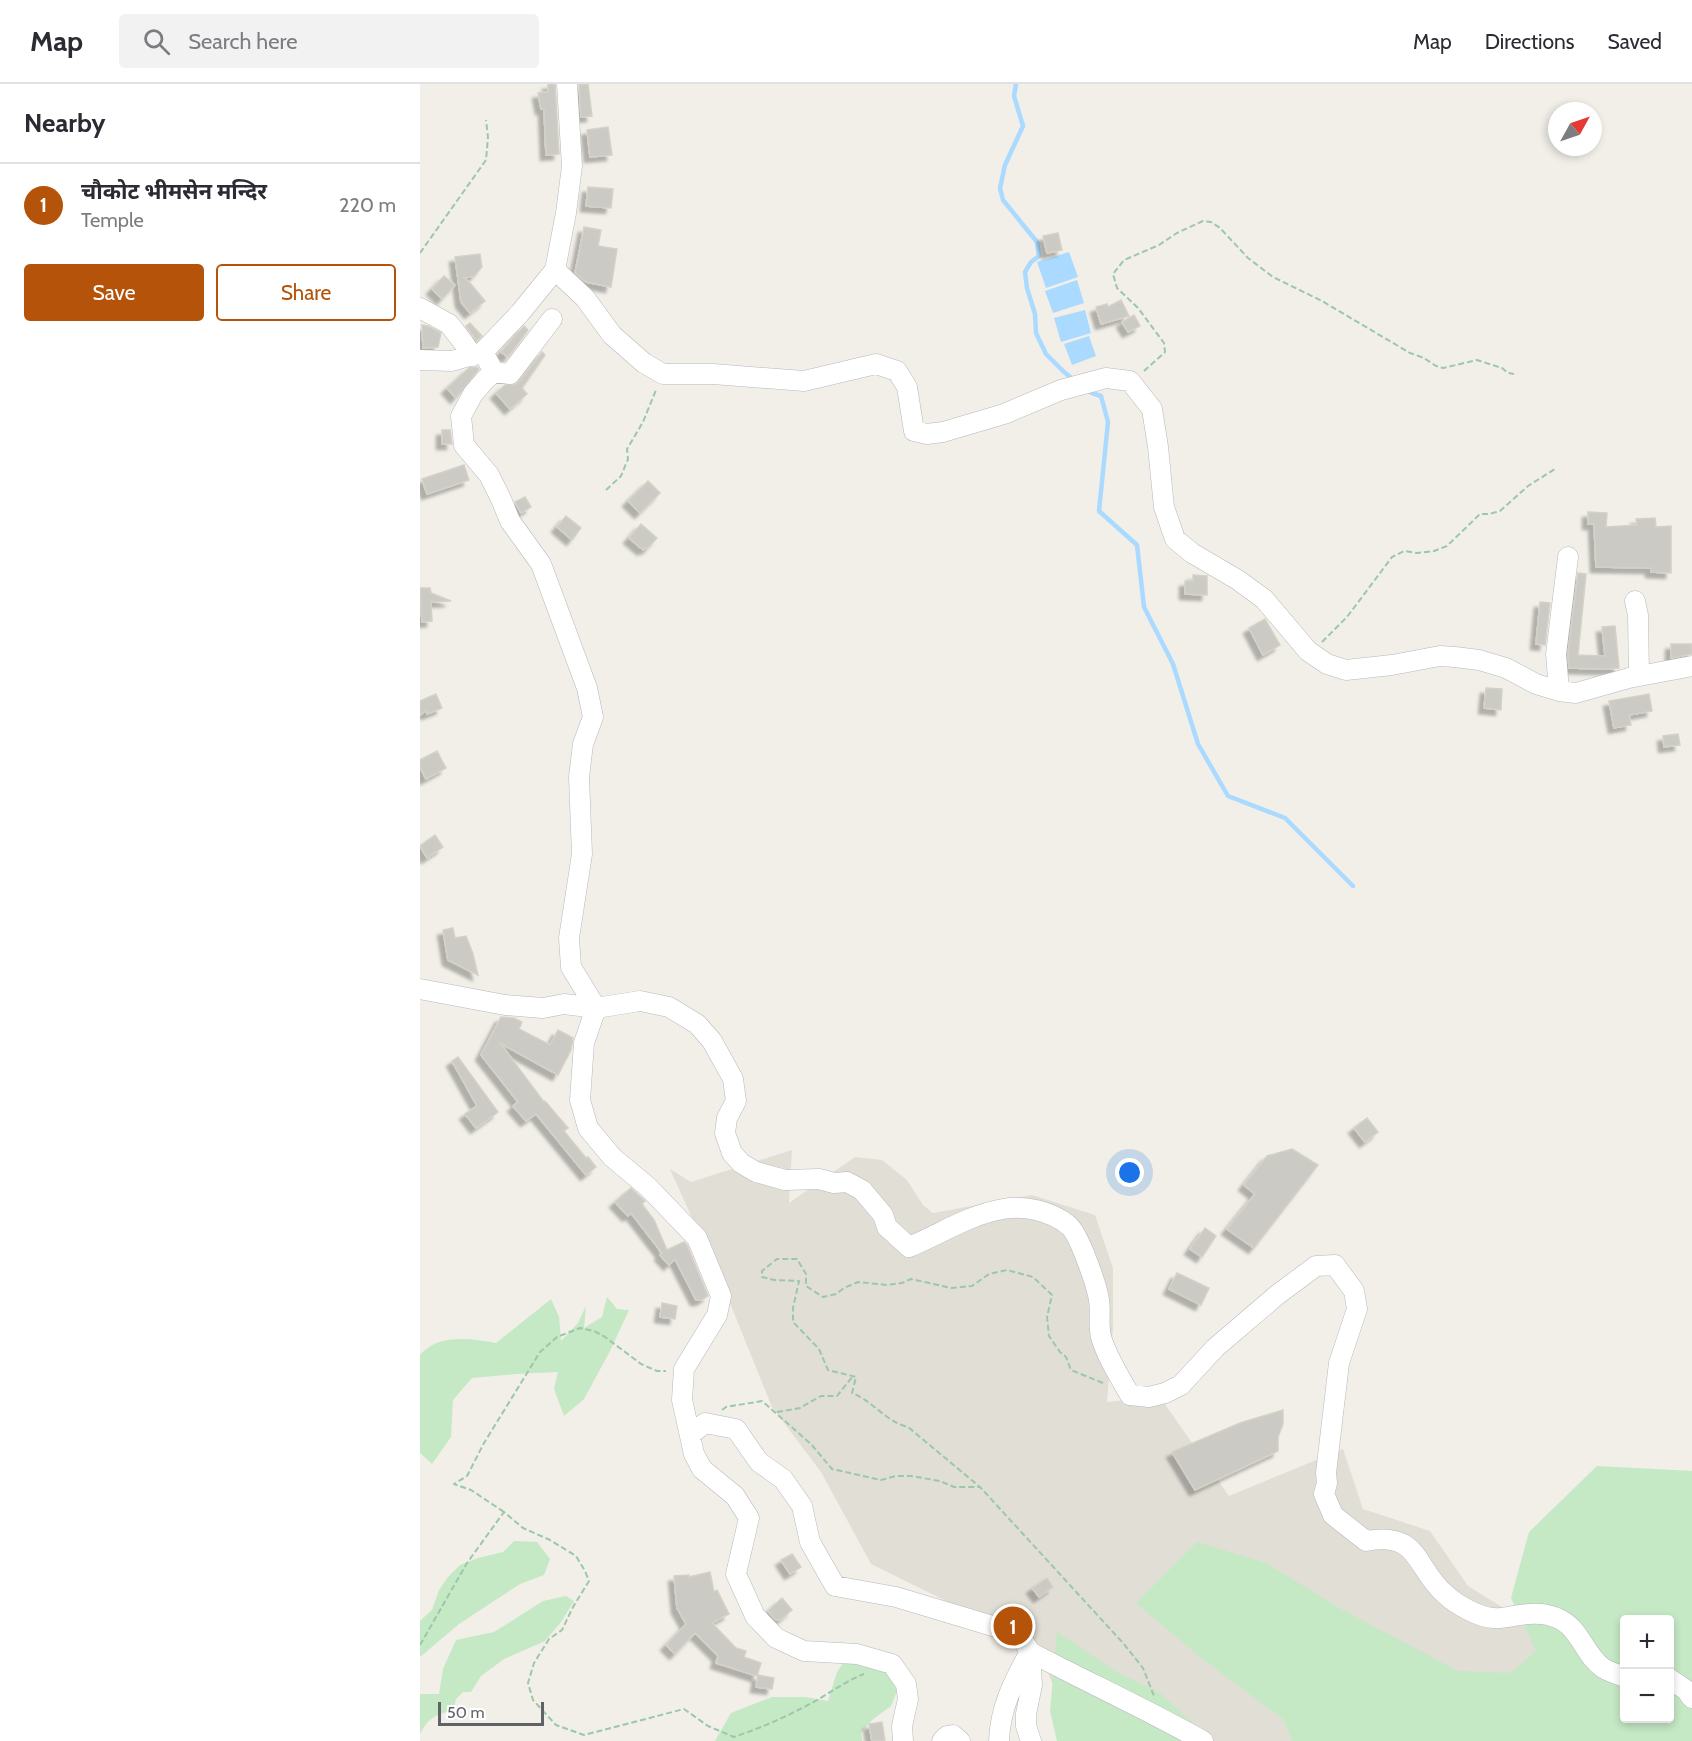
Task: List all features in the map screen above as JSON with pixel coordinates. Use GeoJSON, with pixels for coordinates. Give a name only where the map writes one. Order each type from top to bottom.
{"type":"FeatureCollection","features":[{"type":"Feature","properties":{"kind":"street"},"geometry":{"type":"LineString","coordinates":[[420,360],[452,361],[477,354],[520,313],[555,270],[572,166],[567,84]]}},
{"type":"Feature","properties":{"kind":"street"},"geometry":{"type":"LineString","coordinates":[[555,270],[585,298],[612,335],[644,363],[663,374],[713,374],[804,381],[876,364],[897,371],[907,387],[914,431],[927,434],[943,432],[1004,414],[1061,390],[1106,378],[1130,381],[1152,409],[1164,507],[1174,539],[1264,599],[1308,651],[1327,664],[1346,670],[1392,665],[1440,656],[1479,660],[1506,668],[1536,684],[1558,691],[1576,693],[1639,676],[1692,666]]}},
{"type":"Feature","properties":{"kind":"street"},"geometry":{"type":"LineString","coordinates":[[420,308],[449,324],[463,342],[494,372],[510,374],[552,318]]}},
{"type":"Feature","properties":{"kind":"street"},"geometry":{"type":"LineString","coordinates":[[494,372],[473,394],[461,416],[464,445],[489,475],[510,521],[541,564],[587,688],[593,717],[583,744],[579,777],[582,854],[569,938],[571,967],[597,1008]]}},
{"type":"Feature","properties":{"kind":"street"},"geometry":{"type":"LineString","coordinates":[[1558,691],[1556,654],[1568,557]]}},
{"type":"Feature","properties":{"kind":"street"},"geometry":{"type":"LineString","coordinates":[[1635,601],[1638,615],[1639,676]]}},
{"type":"Feature","properties":{"kind":"street"},"geometry":{"type":"LineString","coordinates":[[420,989],[505,1005],[543,1008],[564,1004],[597,1008],[640,1001],[669,1007],[697,1024],[712,1041],[733,1079],[736,1101],[728,1118],[725,1133],[732,1153],[756,1172],[785,1180],[819,1179],[834,1183],[847,1182],[862,1190],[883,1215],[887,1227],[909,1247],[960,1222],[1004,1209],[1023,1208],[1046,1212],[1070,1226],[1085,1256],[1099,1298],[1101,1336],[1113,1365],[1130,1395],[1149,1397],[1165,1393],[1181,1385],[1215,1348],[1277,1295],[1316,1266],[1335,1265],[1354,1291],[1357,1310],[1339,1363],[1334,1395],[1327,1483],[1324,1494],[1333,1515],[1366,1541],[1383,1538],[1402,1542],[1418,1556],[1445,1595],[1473,1612],[1494,1618],[1536,1613],[1558,1618],[1575,1631],[1589,1653],[1603,1668],[1620,1675]]}},
{"type":"Feature","properties":{"kind":"street"},"geometry":{"type":"LineString","coordinates":[[597,1008],[584,1043],[580,1100],[588,1128],[612,1157],[648,1187],[697,1238],[721,1296],[717,1315],[684,1369],[682,1400],[698,1429],[694,1454],[702,1469],[735,1496],[749,1518],[736,1574],[755,1616],[776,1638],[804,1651],[857,1654],[892,1664],[906,1684],[909,1699],[902,1726],[903,1741]]}},
{"type":"Feature","properties":{"kind":"street"},"geometry":{"type":"LineString","coordinates":[[698,1429],[736,1429],[759,1462],[783,1479],[802,1506],[810,1542],[835,1586],[896,1598],[1019,1634],[1030,1652],[1032,1685],[1026,1726],[1031,1741]]}},
{"type":"Feature","properties":{"kind":"street"},"geometry":{"type":"LineString","coordinates":[[1030,1652],[1203,1741]]}},
{"type":"Feature","properties":{"kind":"street"},"geometry":{"type":"LineString","coordinates":[[999,1741],[1009,1690],[1030,1652]]}},
{"type":"Feature","properties":{"kind":"street"},"geometry":{"type":"LineString","coordinates":[[1674,1682],[1686,1690],[1692,1698]]}},
{"type":"Feature","properties":{"kind":"street"},"geometry":{"type":"LineString","coordinates":[[942,1741],[946,1736],[953,1736],[960,1741]]}},
{"type":"Feature","properties":{"kind":"path"},"geometry":{"type":"LineString","coordinates":[[420,253],[486,160],[488,137],[486,120]]}},
{"type":"Feature","properties":{"kind":"path"},"geometry":{"type":"LineString","coordinates":[[1130,381],[1165,352],[1164,343],[1138,308],[1117,288],[1113,274],[1124,260],[1159,245],[1203,220],[1220,228],[1248,258],[1273,277],[1322,301],[1436,366],[1443,368],[1477,360],[1514,374]]}},
{"type":"Feature","properties":{"kind":"path"},"geometry":{"type":"LineString","coordinates":[[606,490],[621,476],[628,459],[627,449],[643,422],[663,374]]}},
{"type":"Feature","properties":{"kind":"path"},"geometry":{"type":"LineString","coordinates":[[1308,651],[1314,650],[1347,617],[1392,557],[1404,550],[1417,553],[1434,551],[1447,546],[1480,514],[1500,511],[1527,486],[1555,469]]}},
{"type":"Feature","properties":{"kind":"path"},"geometry":{"type":"LineString","coordinates":[[1130,1395],[1071,1370],[1066,1356],[1060,1352],[1049,1336],[1047,1317],[1052,1295],[1033,1277],[1007,1270],[989,1274],[972,1286],[951,1288],[911,1279],[887,1285],[858,1282],[836,1294],[823,1297],[806,1286],[806,1274],[797,1259],[777,1259],[762,1271],[762,1277],[799,1281],[793,1308],[793,1322],[819,1349],[828,1370],[856,1377],[852,1393],[863,1397],[897,1424],[908,1427],[980,1487],[1089,1604],[1143,1668],[1162,1718]]}},
{"type":"Feature","properties":{"kind":"path"},"geometry":{"type":"LineString","coordinates":[[684,1369],[657,1371],[641,1364],[594,1331],[580,1328],[557,1337],[540,1352],[484,1443],[467,1476],[454,1484],[471,1490],[523,1528],[550,1540],[576,1556],[589,1581],[562,1630],[549,1639],[534,1664],[528,1683],[533,1700],[556,1725],[584,1735],[684,1709],[708,1726],[734,1737],[764,1727],[819,1699],[852,1678],[892,1664]]}},
{"type":"Feature","properties":{"kind":"path"},"geometry":{"type":"LineString","coordinates":[[775,1412],[800,1408],[821,1396],[837,1396],[853,1376]]}},
{"type":"Feature","properties":{"kind":"path"},"geometry":{"type":"LineString","coordinates":[[698,1429],[726,1407],[762,1401],[811,1444],[832,1469],[881,1480],[896,1476],[911,1476],[940,1481],[954,1487],[980,1487]]}},
{"type":"Feature","properties":{"kind":"path"},"geometry":{"type":"LineString","coordinates":[[420,1645],[467,1563],[504,1512]]}},
{"type":"Feature","properties":{"kind":"shaded area"},"geometry":{"type":"Polygon","coordinates":[[[792,1150],[789,1203],[855,1157],[882,1160],[907,1180],[923,1205],[933,1213],[1032,1195],[1095,1215],[1113,1268],[1113,1327],[1107,1402],[1160,1397],[1229,1496],[1343,1449],[1363,1509],[1430,1531],[1468,1586],[1528,1623],[1620,1714],[1620,1723],[1674,1722],[1692,1741],[1076,1741],[1037,1646],[871,1564],[821,1472],[772,1407],[726,1293],[670,1169],[691,1182],[792,1150]]]}},
{"type":"Feature","properties":{"kind":"green space"},"geometry":{"type":"Polygon","coordinates":[[[607,1297],[617,1309],[629,1310],[584,1399],[564,1416],[554,1389],[558,1372],[472,1378],[453,1400],[451,1437],[432,1464],[420,1453],[420,1355],[428,1348],[436,1343],[456,1339],[496,1343],[551,1299],[559,1317],[561,1341],[578,1323],[586,1306],[584,1328],[602,1317],[607,1297]]]}},
{"type":"Feature","properties":{"kind":"green space"},"geometry":{"type":"Polygon","coordinates":[[[1597,1466],[1692,1471],[1692,1741],[1292,1741],[1284,1720],[1200,1657],[1136,1603],[1197,1542],[1266,1563],[1341,1609],[1458,1671],[1510,1673],[1536,1651],[1511,1598],[1529,1532],[1597,1466]]]}},
{"type":"Feature","properties":{"kind":"green space"},"geometry":{"type":"Polygon","coordinates":[[[514,1541],[537,1542],[550,1559],[544,1575],[520,1584],[459,1624],[420,1657],[420,1621],[432,1610],[439,1590],[448,1577],[460,1565],[503,1552],[514,1541]]]}},
{"type":"Feature","properties":{"kind":"green space"},"geometry":{"type":"Polygon","coordinates":[[[566,1596],[574,1601],[561,1622],[545,1641],[504,1659],[481,1676],[471,1692],[463,1692],[456,1699],[453,1711],[433,1718],[420,1734],[420,1694],[439,1694],[443,1669],[456,1640],[494,1632],[543,1601],[566,1596]]]}},
{"type":"Feature","properties":{"kind":"green space"},"geometry":{"type":"Polygon","coordinates":[[[1057,1632],[1115,1671],[1160,1693],[1212,1741],[1057,1741],[1050,1711],[1057,1632]]]}},
{"type":"Feature","properties":{"kind":"green space"},"geometry":{"type":"Polygon","coordinates":[[[844,1662],[887,1666],[897,1691],[891,1706],[872,1720],[861,1733],[862,1741],[715,1741],[731,1713],[772,1697],[805,1697],[828,1701],[837,1672],[844,1662]]]}},
{"type":"Feature","properties":{"kind":"water"},"geometry":{"type":"Polygon","coordinates":[[[1069,252],[1078,277],[1046,288],[1037,262],[1069,252]]]}},
{"type":"Feature","properties":{"kind":"water"},"geometry":{"type":"Polygon","coordinates":[[[1077,280],[1084,303],[1053,313],[1045,291],[1077,280]]]}},
{"type":"Feature","properties":{"kind":"water"},"geometry":{"type":"Polygon","coordinates":[[[1085,310],[1091,333],[1061,342],[1054,318],[1085,310]]]}},
{"type":"Feature","properties":{"kind":"water"},"geometry":{"type":"Polygon","coordinates":[[[1089,336],[1096,356],[1072,365],[1064,344],[1089,336]]]}},
{"type":"Feature","properties":{"kind":"building"},"geometry":{"type":"Polygon","coordinates":[[[548,84],[555,84],[559,154],[546,155],[544,109],[541,109],[538,93],[548,92],[548,84]]]}},
{"type":"Feature","properties":{"kind":"building"},"geometry":{"type":"Polygon","coordinates":[[[588,84],[592,116],[581,117],[579,85],[588,84]]]}},
{"type":"Feature","properties":{"kind":"building"},"geometry":{"type":"Polygon","coordinates":[[[608,127],[612,155],[590,157],[587,130],[608,127]]]}},
{"type":"Feature","properties":{"kind":"building"},"geometry":{"type":"Polygon","coordinates":[[[588,187],[613,189],[611,208],[586,206],[588,187]]]}},
{"type":"Feature","properties":{"kind":"building"},"geometry":{"type":"Polygon","coordinates":[[[584,227],[601,230],[598,246],[617,249],[611,287],[586,282],[575,273],[584,227]]]}},
{"type":"Feature","properties":{"kind":"building"},"geometry":{"type":"Polygon","coordinates":[[[1058,233],[1062,250],[1047,253],[1043,236],[1058,233]]]}},
{"type":"Feature","properties":{"kind":"building"},"geometry":{"type":"Polygon","coordinates":[[[480,254],[482,267],[474,276],[464,278],[485,301],[470,313],[461,302],[455,257],[480,254]]]}},
{"type":"Feature","properties":{"kind":"building"},"geometry":{"type":"Polygon","coordinates":[[[444,276],[455,285],[442,299],[432,289],[444,276]]]}},
{"type":"Feature","properties":{"kind":"building"},"geometry":{"type":"Polygon","coordinates":[[[1121,300],[1129,316],[1101,324],[1096,307],[1107,304],[1108,307],[1121,300]]]}},
{"type":"Feature","properties":{"kind":"building"},"geometry":{"type":"Polygon","coordinates":[[[1134,315],[1140,326],[1128,332],[1122,322],[1134,315]]]}},
{"type":"Feature","properties":{"kind":"building"},"geometry":{"type":"Polygon","coordinates":[[[470,323],[482,336],[477,341],[466,326],[470,323]]]}},
{"type":"Feature","properties":{"kind":"building"},"geometry":{"type":"Polygon","coordinates":[[[422,325],[441,333],[438,347],[423,348],[422,325]]]}},
{"type":"Feature","properties":{"kind":"building"},"geometry":{"type":"Polygon","coordinates":[[[524,326],[528,330],[508,357],[501,352],[524,326]]]}},
{"type":"Feature","properties":{"kind":"building"},"geometry":{"type":"Polygon","coordinates":[[[542,352],[545,355],[522,388],[527,394],[510,409],[496,393],[505,385],[514,385],[519,382],[542,352]]]}},
{"type":"Feature","properties":{"kind":"building"},"geometry":{"type":"Polygon","coordinates":[[[469,368],[479,369],[456,398],[447,388],[469,368]]]}},
{"type":"Feature","properties":{"kind":"building"},"geometry":{"type":"Polygon","coordinates":[[[442,430],[450,430],[452,444],[442,444],[442,430]]]}},
{"type":"Feature","properties":{"kind":"building"},"geometry":{"type":"Polygon","coordinates":[[[464,465],[469,480],[427,494],[422,479],[464,465]]]}},
{"type":"Feature","properties":{"kind":"building"},"geometry":{"type":"Polygon","coordinates":[[[648,481],[660,493],[640,513],[628,501],[648,481]]]}},
{"type":"Feature","properties":{"kind":"building"},"geometry":{"type":"Polygon","coordinates":[[[525,497],[531,507],[521,513],[515,502],[525,497]]]}},
{"type":"Feature","properties":{"kind":"building"},"geometry":{"type":"Polygon","coordinates":[[[1588,512],[1607,513],[1606,527],[1637,525],[1636,519],[1655,518],[1656,527],[1671,526],[1671,573],[1651,572],[1651,568],[1596,567],[1594,524],[1588,524],[1588,512]]]}},
{"type":"Feature","properties":{"kind":"building"},"geometry":{"type":"Polygon","coordinates":[[[566,516],[581,528],[572,540],[557,527],[566,516]]]}},
{"type":"Feature","properties":{"kind":"building"},"geometry":{"type":"Polygon","coordinates":[[[641,524],[657,538],[647,549],[645,547],[643,550],[629,538],[641,524]]]}},
{"type":"Feature","properties":{"kind":"building"},"geometry":{"type":"Polygon","coordinates":[[[1578,573],[1586,574],[1578,655],[1605,656],[1602,627],[1615,626],[1619,668],[1569,668],[1568,654],[1578,573]]]}},
{"type":"Feature","properties":{"kind":"building"},"geometry":{"type":"Polygon","coordinates":[[[1193,575],[1207,576],[1207,595],[1185,594],[1185,581],[1193,581],[1193,575]]]}},
{"type":"Feature","properties":{"kind":"building"},"geometry":{"type":"Polygon","coordinates":[[[420,588],[430,588],[431,593],[451,601],[431,602],[432,621],[422,622],[420,588]]]}},
{"type":"Feature","properties":{"kind":"building"},"geometry":{"type":"Polygon","coordinates":[[[1540,602],[1550,603],[1545,645],[1536,644],[1540,602]]]}},
{"type":"Feature","properties":{"kind":"building"},"geometry":{"type":"Polygon","coordinates":[[[1265,619],[1280,645],[1263,655],[1249,628],[1265,619]]]}},
{"type":"Feature","properties":{"kind":"building"},"geometry":{"type":"Polygon","coordinates":[[[1671,644],[1692,644],[1692,654],[1671,658],[1671,644]]]}},
{"type":"Feature","properties":{"kind":"building"},"geometry":{"type":"Polygon","coordinates":[[[1486,688],[1502,689],[1501,710],[1484,708],[1486,688]]]}},
{"type":"Feature","properties":{"kind":"building"},"geometry":{"type":"Polygon","coordinates":[[[436,694],[442,708],[427,714],[426,711],[420,715],[420,701],[436,694]]]}},
{"type":"Feature","properties":{"kind":"building"},"geometry":{"type":"Polygon","coordinates":[[[1649,694],[1652,711],[1629,715],[1631,725],[1614,728],[1609,701],[1649,694]]]}},
{"type":"Feature","properties":{"kind":"building"},"geometry":{"type":"Polygon","coordinates":[[[1678,734],[1680,745],[1664,747],[1663,736],[1678,734]]]}},
{"type":"Feature","properties":{"kind":"building"},"geometry":{"type":"Polygon","coordinates":[[[437,751],[446,768],[426,779],[420,767],[420,760],[437,751]]]}},
{"type":"Feature","properties":{"kind":"building"},"geometry":{"type":"Polygon","coordinates":[[[435,835],[443,847],[427,858],[420,846],[435,835]]]}},
{"type":"Feature","properties":{"kind":"building"},"geometry":{"type":"Polygon","coordinates":[[[453,928],[455,938],[466,936],[478,975],[448,960],[443,930],[453,928]]]}},
{"type":"Feature","properties":{"kind":"building"},"geometry":{"type":"Polygon","coordinates":[[[501,1017],[514,1018],[522,1022],[519,1029],[550,1045],[558,1030],[573,1038],[571,1050],[558,1075],[500,1043],[544,1102],[568,1128],[564,1131],[596,1167],[586,1175],[536,1114],[526,1121],[513,1106],[518,1102],[481,1055],[501,1017]]]}},
{"type":"Feature","properties":{"kind":"building"},"geometry":{"type":"Polygon","coordinates":[[[458,1057],[498,1112],[476,1128],[465,1114],[477,1106],[452,1061],[458,1057]]]}},
{"type":"Feature","properties":{"kind":"building"},"geometry":{"type":"Polygon","coordinates":[[[1367,1118],[1378,1132],[1365,1142],[1354,1128],[1367,1118]]]}},
{"type":"Feature","properties":{"kind":"building"},"geometry":{"type":"Polygon","coordinates":[[[1292,1149],[1318,1165],[1254,1248],[1227,1229],[1255,1194],[1244,1185],[1267,1156],[1292,1149]]]}},
{"type":"Feature","properties":{"kind":"building"},"geometry":{"type":"Polygon","coordinates":[[[631,1188],[645,1201],[642,1204],[654,1220],[667,1250],[684,1242],[687,1245],[708,1296],[696,1300],[675,1259],[669,1265],[631,1213],[628,1216],[615,1202],[631,1188]]]}},
{"type":"Feature","properties":{"kind":"building"},"geometry":{"type":"Polygon","coordinates":[[[1205,1228],[1216,1236],[1202,1257],[1190,1249],[1205,1228]]]}},
{"type":"Feature","properties":{"kind":"building"},"geometry":{"type":"Polygon","coordinates":[[[1177,1273],[1209,1288],[1201,1305],[1169,1289],[1177,1273]]]}},
{"type":"Feature","properties":{"kind":"building"},"geometry":{"type":"Polygon","coordinates":[[[662,1303],[677,1306],[675,1319],[660,1317],[662,1303]]]}},
{"type":"Feature","properties":{"kind":"building"},"geometry":{"type":"Polygon","coordinates":[[[1283,1410],[1278,1451],[1195,1490],[1172,1452],[1240,1423],[1283,1410]]]}},
{"type":"Feature","properties":{"kind":"building"},"geometry":{"type":"Polygon","coordinates":[[[792,1554],[801,1567],[790,1574],[781,1560],[792,1554]]]}},
{"type":"Feature","properties":{"kind":"building"},"geometry":{"type":"Polygon","coordinates":[[[710,1572],[714,1592],[717,1590],[729,1614],[712,1623],[736,1648],[746,1651],[744,1657],[761,1663],[757,1676],[716,1663],[718,1656],[695,1633],[675,1654],[666,1645],[686,1624],[677,1608],[674,1576],[689,1575],[689,1577],[710,1572]]]}},
{"type":"Feature","properties":{"kind":"building"},"geometry":{"type":"Polygon","coordinates":[[[1047,1578],[1053,1587],[1039,1597],[1032,1588],[1047,1578]]]}},
{"type":"Feature","properties":{"kind":"building"},"geometry":{"type":"Polygon","coordinates":[[[782,1598],[792,1610],[780,1620],[776,1620],[768,1611],[782,1598]]]}},
{"type":"Feature","properties":{"kind":"building"},"geometry":{"type":"Polygon","coordinates":[[[758,1675],[774,1678],[772,1689],[756,1687],[758,1675]]]}},
{"type":"Feature","properties":{"kind":"building"},"geometry":{"type":"Polygon","coordinates":[[[882,1722],[885,1741],[872,1741],[869,1724],[882,1722]]]}},
{"type":"Feature","properties":{"kind":"waterway"},"geometry":{"type":"LineString","coordinates":[[1016,84],[1014,96],[1023,126],[1005,165],[1000,188],[1003,200],[1037,242],[1039,256],[1031,262],[1025,272],[1035,314],[1036,333],[1046,354],[1074,380]]}},
{"type":"Feature","properties":{"kind":"waterway"},"geometry":{"type":"LineString","coordinates":[[1085,389],[1101,396],[1108,422],[1099,511],[1137,545],[1144,607],[1173,664],[1198,744],[1228,796],[1285,818],[1353,886]]}},
{"type":"Feature","properties":{"kind":"place","name":"चौकोट भीमसेन मन्दिर"},"geometry":{"type":"Point","coordinates":[1013,1626]}}]}
